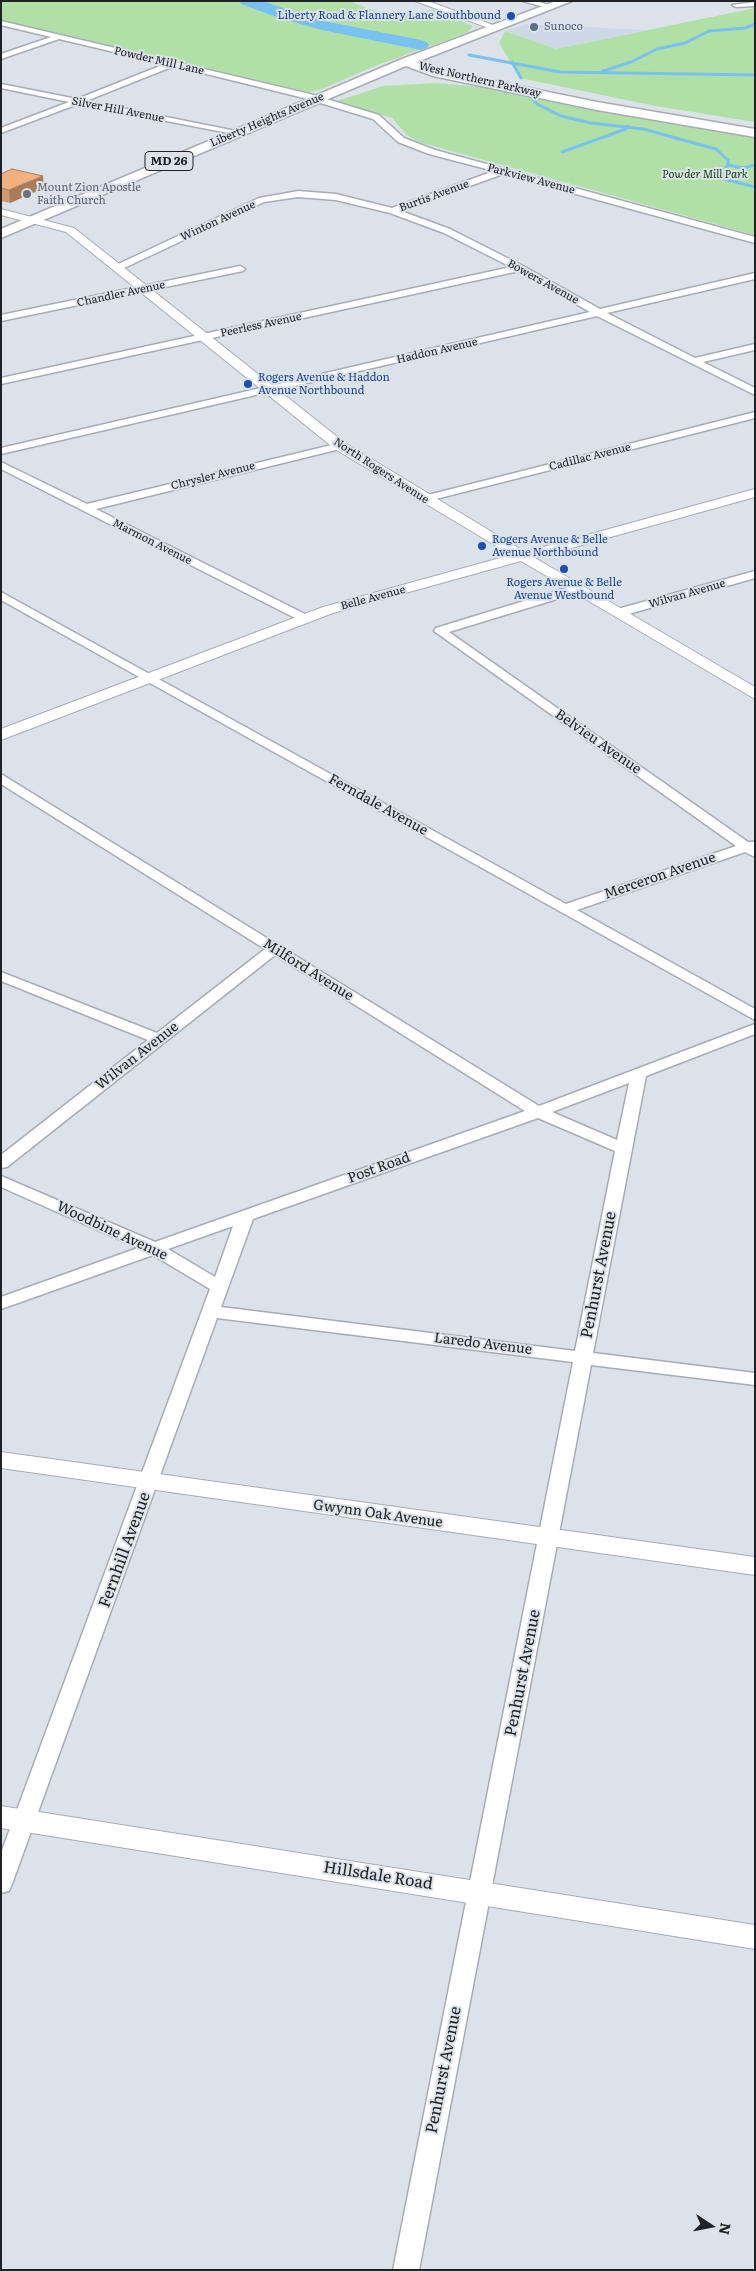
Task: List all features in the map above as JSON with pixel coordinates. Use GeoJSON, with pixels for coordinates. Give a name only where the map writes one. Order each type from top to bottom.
{"type":"FeatureCollection","features":[{"type":"Feature","properties":{"kind":"main road","name":"MD 26"},"geometry":{"type":"LineString","coordinates":[[474,36],[567,1]]}},
{"type":"Feature","properties":{"kind":"main road"},"geometry":{"type":"LineString","coordinates":[[460,56],[469,46],[474,36]]}},
{"type":"Feature","properties":{"kind":"main road","name":"Liberty Heights Avenue"},"geometry":{"type":"LineString","coordinates":[[1,234],[236,133],[406,62],[474,36]]}},
{"type":"Feature","properties":{"kind":"main road","name":"West Northern Parkway"},"geometry":{"type":"LineString","coordinates":[[406,62],[433,72],[498,81],[755,126]]}},
{"type":"Feature","properties":{"kind":"main road"},"geometry":{"type":"LineString","coordinates":[[471,67],[498,81]]}},
{"type":"Feature","properties":{"kind":"main road"},"geometry":{"type":"LineString","coordinates":[[420,80],[498,81]]}},
{"type":"Feature","properties":{"kind":"main road","name":"West Northern Parkway"},"geometry":{"type":"LineString","coordinates":[[498,81],[627,112],[755,133]]}},
{"type":"Feature","properties":{"kind":"main road"},"geometry":{"type":"LineString","coordinates":[[342,89],[389,82]]}},
{"type":"Feature","properties":{"kind":"street"},"geometry":{"type":"LineString","coordinates":[[418,1],[467,20],[497,28]]}},
{"type":"Feature","properties":{"kind":"street"},"geometry":{"type":"LineString","coordinates":[[526,1],[551,8]]}},
{"type":"Feature","properties":{"kind":"street"},"geometry":{"type":"LineString","coordinates":[[736,5],[755,4]]}},
{"type":"Feature","properties":{"kind":"street"},"geometry":{"type":"LineString","coordinates":[[467,20],[477,27],[474,36]]}},
{"type":"Feature","properties":{"kind":"street","name":"Powder Mill Lane"},"geometry":{"type":"LineString","coordinates":[[1,23],[307,96],[316,100]]}},
{"type":"Feature","properties":{"kind":"street"},"geometry":{"type":"LineString","coordinates":[[1,57],[58,37]]}},
{"type":"Feature","properties":{"kind":"street"},"geometry":{"type":"LineString","coordinates":[[1,131],[173,64]]}},
{"type":"Feature","properties":{"kind":"street","name":"Silver Hill Avenue"},"geometry":{"type":"LineString","coordinates":[[1,86],[236,133]]}},
{"type":"Feature","properties":{"kind":"street","name":"Parkview Avenue"},"geometry":{"type":"LineString","coordinates":[[316,100],[376,117],[386,124],[396,136],[414,146],[755,240]]}},
{"type":"Feature","properties":{"kind":"street","name":"Burtis Avenue"},"geometry":{"type":"LineString","coordinates":[[393,211],[503,171]]}},
{"type":"Feature","properties":{"kind":"street","name":"Winton Avenue"},"geometry":{"type":"LineString","coordinates":[[117,268],[262,200],[286,195],[323,195]]}},
{"type":"Feature","properties":{"kind":"street","name":"Bowers Avenue"},"geometry":{"type":"LineString","coordinates":[[323,195],[393,211],[447,231],[520,268],[601,314],[755,392]]}},
{"type":"Feature","properties":{"kind":"street"},"geometry":{"type":"LineString","coordinates":[[53,211],[68,222],[70,230]]}},
{"type":"Feature","properties":{"kind":"street","name":"North Rogers Avenue"},"geometry":{"type":"LineString","coordinates":[[1,212],[70,230],[340,446],[424,499],[755,694]]}},
{"type":"Feature","properties":{"kind":"street","name":"Peerless Avenue"},"geometry":{"type":"LineString","coordinates":[[1,382],[520,268]]}},
{"type":"Feature","properties":{"kind":"street","name":"Chandler Avenue"},"geometry":{"type":"LineString","coordinates":[[1,318],[240,269]]}},
{"type":"Feature","properties":{"kind":"street","name":"Haddon Avenue"},"geometry":{"type":"LineString","coordinates":[[1,451],[601,314],[755,276]]}},
{"type":"Feature","properties":{"kind":"street"},"geometry":{"type":"LineString","coordinates":[[693,361],[755,346]]}},
{"type":"Feature","properties":{"kind":"street","name":"Cadillac Avenue"},"geometry":{"type":"LineString","coordinates":[[424,499],[755,415]]}},
{"type":"Feature","properties":{"kind":"street","name":"Chrysler Avenue"},"geometry":{"type":"LineString","coordinates":[[86,508],[340,446]]}},
{"type":"Feature","properties":{"kind":"street","name":"Marmon Avenue"},"geometry":{"type":"LineString","coordinates":[[1,465],[303,618]]}},
{"type":"Feature","properties":{"kind":"street","name":"Belle Avenue"},"geometry":{"type":"LineString","coordinates":[[1,736],[303,618],[755,493]]}},
{"type":"Feature","properties":{"kind":"street","name":"Wilvan Avenue"},"geometry":{"type":"LineString","coordinates":[[618,614],[755,574]]}},
{"type":"Feature","properties":{"kind":"street","name":"Belvieu Avenue"},"geometry":{"type":"LineString","coordinates":[[576,589],[440,631],[752,848]]}},
{"type":"Feature","properties":{"kind":"street","name":"Ferndale Avenue"},"geometry":{"type":"LineString","coordinates":[[1,595],[755,1015]]}},
{"type":"Feature","properties":{"kind":"street","name":"Milford Avenue"},"geometry":{"type":"LineString","coordinates":[[1,778],[538,1112],[623,1148]]}},
{"type":"Feature","properties":{"kind":"street","name":"Merceron Avenue"},"geometry":{"type":"LineString","coordinates":[[565,909],[752,848]]}},
{"type":"Feature","properties":{"kind":"street","name":"Wilvan Avenue"},"geometry":{"type":"LineString","coordinates":[[1,1163],[274,949]]}},
{"type":"Feature","properties":{"kind":"street"},"geometry":{"type":"LineString","coordinates":[[1,976],[159,1039]]}},
{"type":"Feature","properties":{"kind":"street","name":"Post Road"},"geometry":{"type":"LineString","coordinates":[[1,1303],[538,1112],[638,1075],[755,1028]]}},
{"type":"Feature","properties":{"kind":"street","name":"Penhurst Avenue"},"geometry":{"type":"LineString","coordinates":[[406,2270],[478,1892],[550,1538],[583,1356],[638,1075]]}},
{"type":"Feature","properties":{"kind":"street","name":"Woodbine Avenue"},"geometry":{"type":"LineString","coordinates":[[1,1181],[155,1249],[219,1287]]}},
{"type":"Feature","properties":{"kind":"street","name":"Fernhill Avenue"},"geometry":{"type":"LineString","coordinates":[[1,1884],[13,1819],[150,1482],[246,1215]]}},
{"type":"Feature","properties":{"kind":"street","name":"Laredo Avenue"},"geometry":{"type":"LineString","coordinates":[[210,1311],[583,1356],[755,1379]]}},
{"type":"Feature","properties":{"kind":"street","name":"Gwynn Oak Avenue"},"geometry":{"type":"LineString","coordinates":[[1,1460],[755,1566]]}},
{"type":"Feature","properties":{"kind":"street","name":"Hillsdale Road"},"geometry":{"type":"LineString","coordinates":[[13,1819],[755,1937]]}},
{"type":"Feature","properties":{"kind":"shaded area"},"geometry":{"type":"Polygon","coordinates":[[[525,24],[646,30],[556,49],[505,31],[525,24]]]}},
{"type":"Feature","properties":{"kind":"green space"},"geometry":{"type":"Polygon","coordinates":[[[1,1],[349,1],[390,17],[433,10],[473,26],[468,32],[370,68],[320,90],[309,92],[1,20],[1,1]]]}},
{"type":"Feature","properties":{"kind":"green space"},"geometry":{"type":"Polygon","coordinates":[[[755,8],[755,122],[655,106],[520,78],[499,43],[505,31],[556,49],[755,8]]]}},
{"type":"Feature","properties":{"kind":"green space","name":"Powder Mill Park"},"geometry":{"type":"Polygon","coordinates":[[[436,83],[494,88],[626,115],[755,136],[755,235],[419,142],[407,135],[392,118],[337,101],[383,86],[436,83]]]}},
{"type":"Feature","properties":{"kind":"building"},"geometry":{"type":"Polygon","coordinates":[[[12,169],[43,176],[9,190],[1,188],[1,174],[12,169]]]}},
{"type":"Feature","properties":{"kind":"waterway"},"geometry":{"type":"LineString","coordinates":[[247,1],[285,15],[322,25],[421,45]]}},
{"type":"Feature","properties":{"kind":"waterway"},"geometry":{"type":"LineString","coordinates":[[603,71],[631,62],[657,49],[685,43],[709,31],[745,28],[755,24]]}},
{"type":"Feature","properties":{"kind":"waterway"},"geometry":{"type":"LineString","coordinates":[[469,55],[513,63]]}},
{"type":"Feature","properties":{"kind":"waterway"},"geometry":{"type":"LineString","coordinates":[[513,63],[560,72],[755,75]]}},
{"type":"Feature","properties":{"kind":"waterway"},"geometry":{"type":"LineString","coordinates":[[513,63],[521,78]]}},
{"type":"Feature","properties":{"kind":"waterway"},"geometry":{"type":"LineString","coordinates":[[532,98],[537,104],[561,116],[591,123],[627,127]]}},
{"type":"Feature","properties":{"kind":"waterway"},"geometry":{"type":"LineString","coordinates":[[562,152],[627,127]]}},
{"type":"Feature","properties":{"kind":"waterway"},"geometry":{"type":"LineString","coordinates":[[627,127],[643,129],[716,149],[728,160],[728,165]]}},
{"type":"Feature","properties":{"kind":"waterway"},"geometry":{"type":"LineString","coordinates":[[728,165],[743,168],[755,165]]}},
{"type":"Feature","properties":{"kind":"waterway"},"geometry":{"type":"LineString","coordinates":[[728,165],[721,173],[724,179],[755,187]]}},
{"type":"Feature","properties":{"kind":"place","name":"Liberty Road & Flannery Lane Southbound"},"geometry":{"type":"Point","coordinates":[511,16]}},
{"type":"Feature","properties":{"kind":"place","name":"Sunoco"},"geometry":{"type":"Point","coordinates":[534,27]}},
{"type":"Feature","properties":{"kind":"place","name":"Mount Zion Apostle Faith Church"},"geometry":{"type":"Point","coordinates":[27,194]}},
{"type":"Feature","properties":{"kind":"place","name":"Rogers Avenue & Haddon Avenue Northbound"},"geometry":{"type":"Point","coordinates":[248,384]}},
{"type":"Feature","properties":{"kind":"place","name":"Rogers Avenue & Belle Avenue Northbound"},"geometry":{"type":"Point","coordinates":[482,546]}},
{"type":"Feature","properties":{"kind":"place","name":"Rogers Avenue & Belle Avenue Westbound"},"geometry":{"type":"Point","coordinates":[564,569]}}]}
